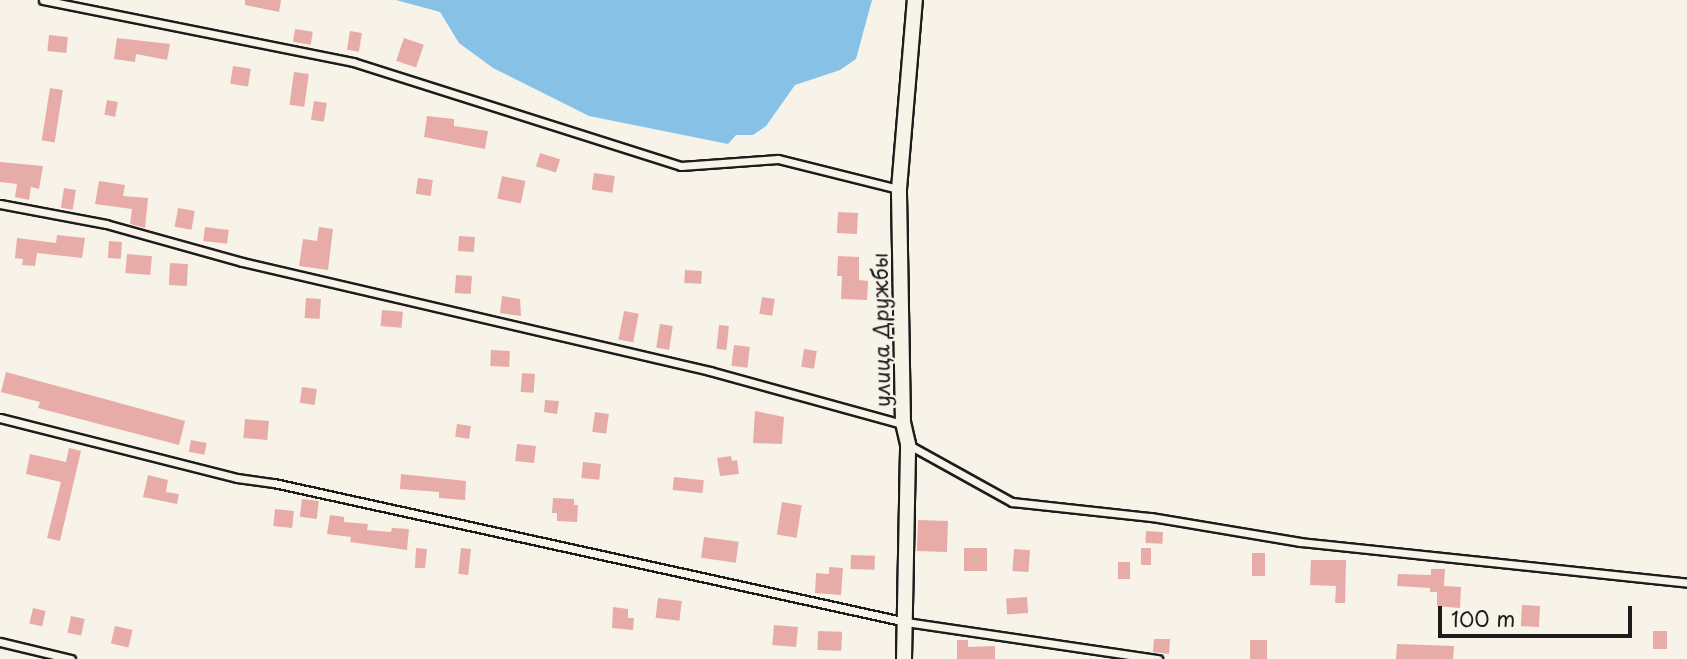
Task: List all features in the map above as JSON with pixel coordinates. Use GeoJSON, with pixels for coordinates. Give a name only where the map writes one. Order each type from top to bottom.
{"type":"FeatureCollection","features":[{"type":"Feature","properties":{"kind":"street","name":"улица Дружбы"},"geometry":{"type":"LineString","coordinates":[[902,423],[899,189],[915,0]]}},
{"type":"Feature","properties":{"kind":"street"},"geometry":{"type":"LineString","coordinates":[[904,659],[908,444]]}},
{"type":"Feature","properties":{"kind":"lane"},"geometry":{"type":"LineString","coordinates":[[43,0],[354,62],[681,166],[778,159],[899,189]]}},
{"type":"Feature","properties":{"kind":"lane"},"geometry":{"type":"LineString","coordinates":[[0,204],[106,224],[242,262],[710,371],[902,423],[908,444],[1012,502],[1151,517],[1300,542],[1687,583]]}},
{"type":"Feature","properties":{"kind":"lane"},"geometry":{"type":"LineString","coordinates":[[0,418],[237,478],[274,483],[906,622],[1158,659]]}},
{"type":"Feature","properties":{"kind":"lane"},"geometry":{"type":"LineString","coordinates":[[0,642],[71,659]]}},
{"type":"Feature","properties":{"kind":"water"},"geometry":{"type":"Polygon","coordinates":[[[396,0],[872,0],[856,59],[840,70],[795,85],[766,126],[753,135],[736,135],[728,144],[589,116],[493,68],[459,43],[440,12],[396,0]]]}},
{"type":"Feature","properties":{"kind":"building"},"geometry":{"type":"Polygon","coordinates":[[[245,0],[281,0],[279,12],[245,5],[245,0]]]}},
{"type":"Feature","properties":{"kind":"building"},"geometry":{"type":"Polygon","coordinates":[[[295,29],[313,32],[311,45],[293,42],[295,29]]]}},
{"type":"Feature","properties":{"kind":"building"},"geometry":{"type":"Polygon","coordinates":[[[350,31],[362,33],[359,52],[347,50],[350,31]]]}},
{"type":"Feature","properties":{"kind":"building"},"geometry":{"type":"Polygon","coordinates":[[[49,35],[68,37],[66,53],[47,51],[49,35]]]}},
{"type":"Feature","properties":{"kind":"building"},"geometry":{"type":"Polygon","coordinates":[[[117,38],[170,44],[167,60],[136,54],[135,62],[114,59],[117,38]]]}},
{"type":"Feature","properties":{"kind":"building"},"geometry":{"type":"Polygon","coordinates":[[[404,38],[424,45],[416,68],[396,61],[404,38]]]}},
{"type":"Feature","properties":{"kind":"building"},"geometry":{"type":"Polygon","coordinates":[[[233,66],[251,69],[248,87],[230,84],[233,66]]]}},
{"type":"Feature","properties":{"kind":"building"},"geometry":{"type":"Polygon","coordinates":[[[294,72],[309,74],[304,107],[289,105],[294,72]]]}},
{"type":"Feature","properties":{"kind":"building"},"geometry":{"type":"Polygon","coordinates":[[[50,88],[63,90],[55,142],[42,140],[50,88]]]}},
{"type":"Feature","properties":{"kind":"building"},"geometry":{"type":"Polygon","coordinates":[[[107,100],[118,102],[115,117],[104,115],[107,100]]]}},
{"type":"Feature","properties":{"kind":"building"},"geometry":{"type":"Polygon","coordinates":[[[314,101],[327,103],[324,122],[311,120],[314,101]]]}},
{"type":"Feature","properties":{"kind":"building"},"geometry":{"type":"Polygon","coordinates":[[[427,116],[454,119],[454,126],[488,131],[485,149],[424,137],[427,116]]]}},
{"type":"Feature","properties":{"kind":"building"},"geometry":{"type":"Polygon","coordinates":[[[540,153],[560,159],[556,173],[536,166],[540,153]]]}},
{"type":"Feature","properties":{"kind":"building"},"geometry":{"type":"Polygon","coordinates":[[[0,162],[43,166],[39,189],[31,187],[29,200],[15,197],[17,184],[0,182],[0,162]]]}},
{"type":"Feature","properties":{"kind":"building"},"geometry":{"type":"Polygon","coordinates":[[[594,173],[615,176],[612,193],[592,190],[594,173]]]}},
{"type":"Feature","properties":{"kind":"building"},"geometry":{"type":"Polygon","coordinates":[[[502,176],[525,181],[521,203],[497,198],[502,176]]]}},
{"type":"Feature","properties":{"kind":"building"},"geometry":{"type":"Polygon","coordinates":[[[418,178],[433,180],[431,196],[416,194],[418,178]]]}},
{"type":"Feature","properties":{"kind":"building"},"geometry":{"type":"Polygon","coordinates":[[[99,181],[125,185],[123,196],[148,198],[145,228],[130,224],[132,209],[95,204],[99,181]]]}},
{"type":"Feature","properties":{"kind":"building"},"geometry":{"type":"Polygon","coordinates":[[[64,188],[76,190],[73,210],[61,208],[64,188]]]}},
{"type":"Feature","properties":{"kind":"building"},"geometry":{"type":"Polygon","coordinates":[[[178,208],[195,211],[191,230],[175,227],[178,208]]]}},
{"type":"Feature","properties":{"kind":"building"},"geometry":{"type":"Polygon","coordinates":[[[838,212],[858,213],[857,234],[837,233],[838,212]]]}},
{"type":"Feature","properties":{"kind":"building"},"geometry":{"type":"Polygon","coordinates":[[[205,227],[229,230],[227,244],[203,241],[205,227]]]}},
{"type":"Feature","properties":{"kind":"building"},"geometry":{"type":"Polygon","coordinates":[[[319,227],[333,229],[328,270],[299,266],[303,239],[317,241],[319,227]]]}},
{"type":"Feature","properties":{"kind":"building"},"geometry":{"type":"Polygon","coordinates":[[[57,235],[85,238],[82,258],[37,253],[35,266],[22,265],[23,259],[15,258],[17,238],[56,243],[57,235]]]}},
{"type":"Feature","properties":{"kind":"building"},"geometry":{"type":"Polygon","coordinates":[[[459,236],[475,237],[474,252],[458,251],[459,236]]]}},
{"type":"Feature","properties":{"kind":"building"},"geometry":{"type":"Polygon","coordinates":[[[109,241],[122,242],[121,259],[108,258],[109,241]]]}},
{"type":"Feature","properties":{"kind":"building"},"geometry":{"type":"Polygon","coordinates":[[[127,254],[152,256],[150,275],[125,273],[127,254]]]}},
{"type":"Feature","properties":{"kind":"building"},"geometry":{"type":"Polygon","coordinates":[[[838,256],[859,257],[859,280],[868,281],[867,300],[841,299],[842,276],[837,276],[838,256]]]}},
{"type":"Feature","properties":{"kind":"building"},"geometry":{"type":"Polygon","coordinates":[[[170,263],[188,264],[187,286],[169,285],[170,263]]]}},
{"type":"Feature","properties":{"kind":"building"},"geometry":{"type":"Polygon","coordinates":[[[685,270],[702,271],[701,284],[684,283],[685,270]]]}},
{"type":"Feature","properties":{"kind":"building"},"geometry":{"type":"Polygon","coordinates":[[[456,275],[472,276],[471,294],[455,293],[456,275]]]}},
{"type":"Feature","properties":{"kind":"building"},"geometry":{"type":"Polygon","coordinates":[[[502,296],[520,299],[521,316],[500,313],[502,296]]]}},
{"type":"Feature","properties":{"kind":"building"},"geometry":{"type":"Polygon","coordinates":[[[762,297],[775,299],[772,316],[759,314],[762,297]]]}},
{"type":"Feature","properties":{"kind":"building"},"geometry":{"type":"Polygon","coordinates":[[[306,298],[321,299],[320,319],[305,318],[306,298]]]}},
{"type":"Feature","properties":{"kind":"building"},"geometry":{"type":"Polygon","coordinates":[[[382,310],[403,312],[402,328],[381,326],[382,310]]]}},
{"type":"Feature","properties":{"kind":"building"},"geometry":{"type":"Polygon","coordinates":[[[624,311],[639,314],[633,342],[618,339],[624,311]]]}},
{"type":"Feature","properties":{"kind":"building"},"geometry":{"type":"Polygon","coordinates":[[[660,324],[673,326],[669,350],[656,348],[660,324]]]}},
{"type":"Feature","properties":{"kind":"building"},"geometry":{"type":"Polygon","coordinates":[[[719,325],[729,326],[726,350],[716,349],[719,325]]]}},
{"type":"Feature","properties":{"kind":"building"},"geometry":{"type":"Polygon","coordinates":[[[734,345],[750,347],[747,368],[731,366],[734,345]]]}},
{"type":"Feature","properties":{"kind":"building"},"geometry":{"type":"Polygon","coordinates":[[[804,349],[817,351],[814,369],[801,367],[804,349]]]}},
{"type":"Feature","properties":{"kind":"building"},"geometry":{"type":"Polygon","coordinates":[[[491,350],[510,351],[509,367],[490,366],[491,350]]]}},
{"type":"Feature","properties":{"kind":"building"},"geometry":{"type":"Polygon","coordinates":[[[6,372],[185,421],[179,445],[38,408],[40,402],[1,392],[6,372]]]}},
{"type":"Feature","properties":{"kind":"building"},"geometry":{"type":"Polygon","coordinates":[[[522,373],[535,374],[534,393],[521,392],[522,373]]]}},
{"type":"Feature","properties":{"kind":"building"},"geometry":{"type":"Polygon","coordinates":[[[302,387],[317,389],[315,405],[300,403],[302,387]]]}},
{"type":"Feature","properties":{"kind":"building"},"geometry":{"type":"Polygon","coordinates":[[[545,400],[559,401],[557,414],[544,412],[545,400]]]}},
{"type":"Feature","properties":{"kind":"building"},"geometry":{"type":"Polygon","coordinates":[[[755,411],[784,417],[782,444],[753,443],[755,411]]]}},
{"type":"Feature","properties":{"kind":"building"},"geometry":{"type":"Polygon","coordinates":[[[595,412],[609,414],[606,434],[592,432],[595,412]]]}},
{"type":"Feature","properties":{"kind":"building"},"geometry":{"type":"Polygon","coordinates":[[[245,419],[269,421],[267,440],[243,438],[245,419]]]}},
{"type":"Feature","properties":{"kind":"building"},"geometry":{"type":"Polygon","coordinates":[[[457,424],[471,426],[469,439],[455,437],[457,424]]]}},
{"type":"Feature","properties":{"kind":"building"},"geometry":{"type":"Polygon","coordinates":[[[191,440],[207,443],[204,455],[189,452],[191,440]]]}},
{"type":"Feature","properties":{"kind":"building"},"geometry":{"type":"Polygon","coordinates":[[[517,444],[536,446],[534,463],[515,461],[517,444]]]}},
{"type":"Feature","properties":{"kind":"building"},"geometry":{"type":"Polygon","coordinates":[[[69,448],[81,451],[60,541],[47,538],[61,482],[26,474],[30,454],[66,462],[69,448]]]}},
{"type":"Feature","properties":{"kind":"building"},"geometry":{"type":"Polygon","coordinates":[[[731,456],[732,461],[737,460],[739,474],[720,476],[717,458],[731,456]]]}},
{"type":"Feature","properties":{"kind":"building"},"geometry":{"type":"Polygon","coordinates":[[[583,462],[601,464],[599,480],[581,478],[583,462]]]}},
{"type":"Feature","properties":{"kind":"building"},"geometry":{"type":"Polygon","coordinates":[[[401,474],[466,481],[465,500],[439,498],[439,492],[400,489],[401,474]]]}},
{"type":"Feature","properties":{"kind":"building"},"geometry":{"type":"Polygon","coordinates":[[[148,475],[168,480],[166,492],[179,494],[177,504],[143,497],[148,475]]]}},
{"type":"Feature","properties":{"kind":"building"},"geometry":{"type":"Polygon","coordinates":[[[674,477],[704,480],[702,493],[673,490],[674,477]]]}},
{"type":"Feature","properties":{"kind":"building"},"geometry":{"type":"Polygon","coordinates":[[[553,498],[574,499],[574,505],[578,505],[577,522],[557,521],[557,513],[552,513],[553,498]]]}},
{"type":"Feature","properties":{"kind":"building"},"geometry":{"type":"Polygon","coordinates":[[[302,499],[319,501],[317,519],[300,517],[302,499]]]}},
{"type":"Feature","properties":{"kind":"building"},"geometry":{"type":"Polygon","coordinates":[[[782,502],[802,505],[797,538],[777,535],[782,502]]]}},
{"type":"Feature","properties":{"kind":"building"},"geometry":{"type":"Polygon","coordinates":[[[275,509],[294,511],[292,528],[273,526],[275,509]]]}},
{"type":"Feature","properties":{"kind":"building"},"geometry":{"type":"Polygon","coordinates":[[[330,515],[344,517],[344,522],[368,524],[367,530],[391,532],[392,528],[409,529],[407,550],[350,542],[351,537],[327,534],[330,515]]]}},
{"type":"Feature","properties":{"kind":"building"},"geometry":{"type":"Polygon","coordinates":[[[918,520],[948,521],[947,552],[917,551],[918,520]]]}},
{"type":"Feature","properties":{"kind":"building"},"geometry":{"type":"Polygon","coordinates":[[[1146,531],[1163,532],[1162,544],[1145,543],[1146,531]]]}},
{"type":"Feature","properties":{"kind":"building"},"geometry":{"type":"Polygon","coordinates":[[[704,537],[739,542],[736,563],[701,558],[704,537]]]}},
{"type":"Feature","properties":{"kind":"building"},"geometry":{"type":"Polygon","coordinates":[[[416,548],[427,549],[425,568],[415,568],[416,548]]]}},
{"type":"Feature","properties":{"kind":"building"},"geometry":{"type":"Polygon","coordinates":[[[461,548],[471,549],[468,575],[458,574],[461,548]]]}},
{"type":"Feature","properties":{"kind":"building"},"geometry":{"type":"Polygon","coordinates":[[[964,548],[987,548],[987,571],[964,571],[964,548]]]}},
{"type":"Feature","properties":{"kind":"building"},"geometry":{"type":"Polygon","coordinates":[[[1141,548],[1151,548],[1151,565],[1141,565],[1141,548]]]}},
{"type":"Feature","properties":{"kind":"building"},"geometry":{"type":"Polygon","coordinates":[[[1014,549],[1030,550],[1028,572],[1012,571],[1014,549]]]}},
{"type":"Feature","properties":{"kind":"building"},"geometry":{"type":"Polygon","coordinates":[[[1252,553],[1265,553],[1265,576],[1252,576],[1252,553]]]}},
{"type":"Feature","properties":{"kind":"building"},"geometry":{"type":"Polygon","coordinates":[[[851,555],[875,556],[874,570],[851,569],[851,555]]]}},
{"type":"Feature","properties":{"kind":"building"},"geometry":{"type":"Polygon","coordinates":[[[1311,560],[1346,560],[1345,603],[1335,603],[1336,586],[1310,585],[1311,560]]]}},
{"type":"Feature","properties":{"kind":"building"},"geometry":{"type":"Polygon","coordinates":[[[1118,562],[1130,562],[1130,579],[1118,579],[1118,562]]]}},
{"type":"Feature","properties":{"kind":"building"},"geometry":{"type":"Polygon","coordinates":[[[829,567],[843,568],[841,595],[815,593],[816,573],[829,574],[829,567]]]}},
{"type":"Feature","properties":{"kind":"building"},"geometry":{"type":"Polygon","coordinates":[[[1431,569],[1445,569],[1444,586],[1461,587],[1460,608],[1437,606],[1437,592],[1430,592],[1430,588],[1397,586],[1398,574],[1431,575],[1431,569]]]}},
{"type":"Feature","properties":{"kind":"building"},"geometry":{"type":"Polygon","coordinates":[[[1027,597],[1028,613],[1007,614],[1006,598],[1027,597]]]}},
{"type":"Feature","properties":{"kind":"building"},"geometry":{"type":"Polygon","coordinates":[[[658,598],[682,601],[679,621],[656,618],[658,598]]]}},
{"type":"Feature","properties":{"kind":"building"},"geometry":{"type":"Polygon","coordinates":[[[1522,605],[1540,606],[1539,627],[1521,626],[1522,605]]]}},
{"type":"Feature","properties":{"kind":"building"},"geometry":{"type":"Polygon","coordinates":[[[613,607],[628,609],[628,618],[634,618],[633,630],[612,628],[613,607]]]}},
{"type":"Feature","properties":{"kind":"building"},"geometry":{"type":"Polygon","coordinates":[[[33,608],[46,611],[42,627],[29,624],[33,608]]]}},
{"type":"Feature","properties":{"kind":"building"},"geometry":{"type":"Polygon","coordinates":[[[71,616],[85,619],[81,636],[67,633],[71,616]]]}},
{"type":"Feature","properties":{"kind":"building"},"geometry":{"type":"Polygon","coordinates":[[[774,625],[798,627],[796,647],[772,645],[774,625]]]}},
{"type":"Feature","properties":{"kind":"building"},"geometry":{"type":"Polygon","coordinates":[[[115,626],[133,630],[128,648],[111,644],[115,626]]]}},
{"type":"Feature","properties":{"kind":"building"},"geometry":{"type":"Polygon","coordinates":[[[818,631],[842,632],[841,651],[817,650],[818,631]]]}},
{"type":"Feature","properties":{"kind":"building"},"geometry":{"type":"Polygon","coordinates":[[[1653,631],[1667,631],[1667,649],[1653,649],[1653,631]]]}},
{"type":"Feature","properties":{"kind":"building"},"geometry":{"type":"Polygon","coordinates":[[[1154,639],[1170,639],[1169,654],[1153,652],[1154,639]]]}},
{"type":"Feature","properties":{"kind":"building"},"geometry":{"type":"Polygon","coordinates":[[[957,640],[968,640],[968,647],[995,646],[995,659],[957,659],[957,640]]]}},
{"type":"Feature","properties":{"kind":"building"},"geometry":{"type":"Polygon","coordinates":[[[1250,640],[1267,640],[1267,659],[1250,659],[1250,640]]]}},
{"type":"Feature","properties":{"kind":"building"},"geometry":{"type":"Polygon","coordinates":[[[1397,644],[1454,646],[1453,659],[1396,659],[1397,644]]]}}]}
